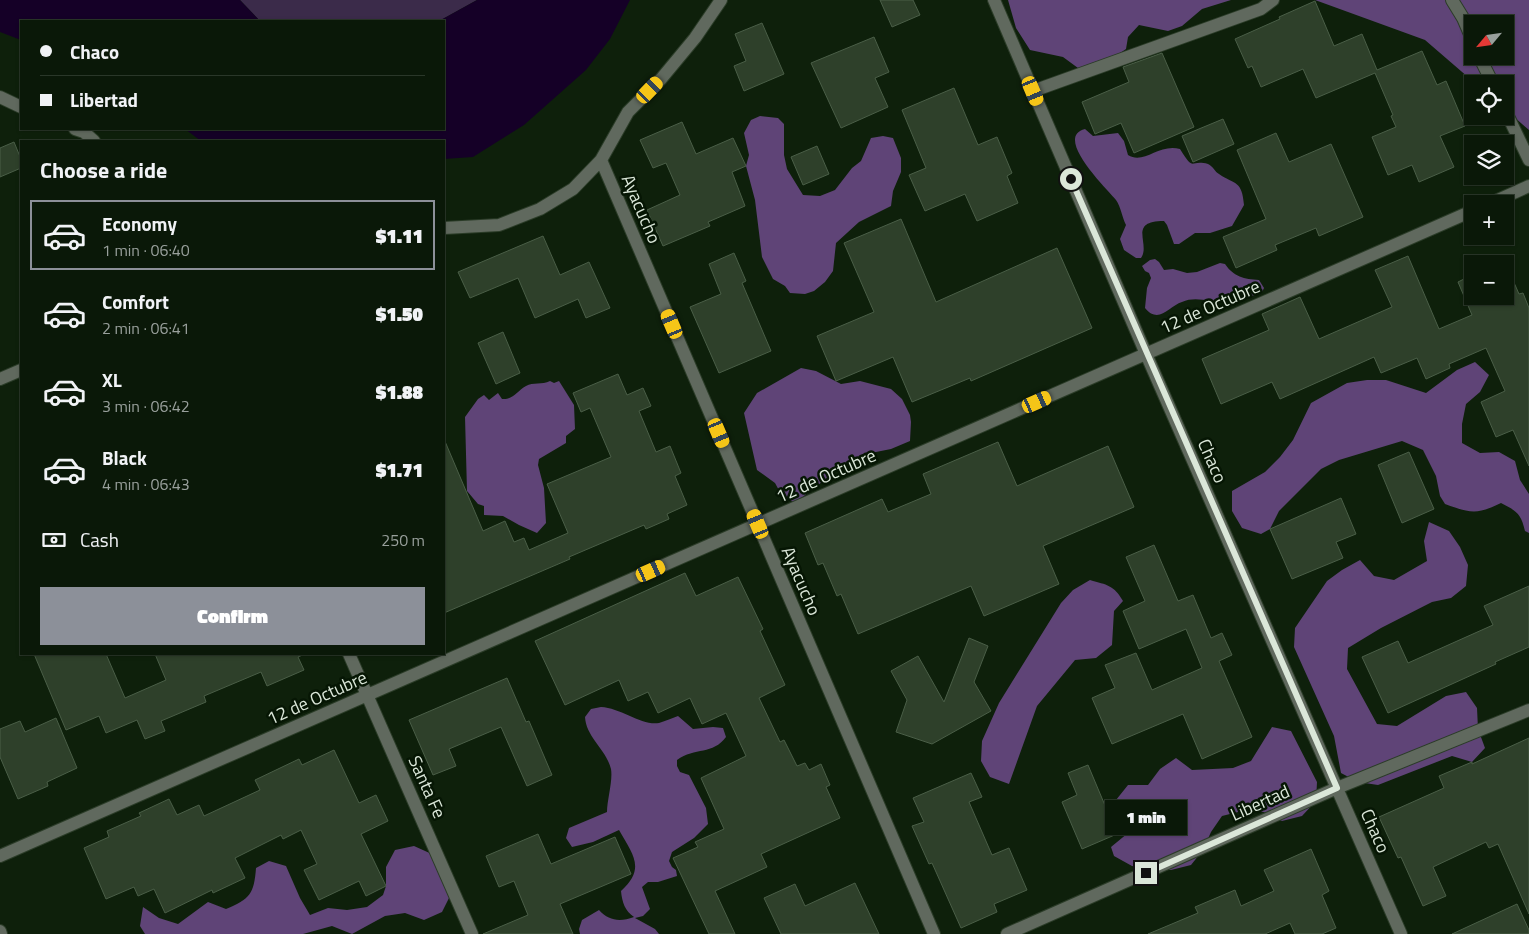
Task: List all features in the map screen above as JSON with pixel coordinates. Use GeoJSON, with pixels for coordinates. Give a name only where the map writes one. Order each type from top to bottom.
{"type":"FeatureCollection","features":[{"type":"Feature","properties":{"kind":"street"},"geometry":{"type":"LineString","coordinates":[[445,228],[500,225],[540,209],[573,188],[601,160],[628,112],[678,58],[721,0]]}},
{"type":"Feature","properties":{"kind":"street","name":"Chaco"},"geometry":{"type":"LineString","coordinates":[[994,0],[1146,354],[1401,934]]}},
{"type":"Feature","properties":{"kind":"street"},"geometry":{"type":"LineString","coordinates":[[1033,91],[1261,9],[1273,0]]}},
{"type":"Feature","properties":{"kind":"street"},"geometry":{"type":"LineString","coordinates":[[1452,0],[1464,20]]}},
{"type":"Feature","properties":{"kind":"street"},"geometry":{"type":"LineString","coordinates":[[0,97],[20,107]]}},
{"type":"Feature","properties":{"kind":"street"},"geometry":{"type":"LineString","coordinates":[[1512,125],[1529,160]]}},
{"type":"Feature","properties":{"kind":"street"},"geometry":{"type":"LineString","coordinates":[[78,130],[84,132],[93,140]]}},
{"type":"Feature","properties":{"kind":"street","name":"Ayacucho"},"geometry":{"type":"LineString","coordinates":[[601,160],[934,934]]}},
{"type":"Feature","properties":{"kind":"street"},"geometry":{"type":"LineString","coordinates":[[1509,195],[1529,186]]}},
{"type":"Feature","properties":{"kind":"street","name":"12 de Octubre"},"geometry":{"type":"LineString","coordinates":[[0,856],[1464,215]]}},
{"type":"Feature","properties":{"kind":"street"},"geometry":{"type":"LineString","coordinates":[[0,379],[20,370]]}},
{"type":"Feature","properties":{"kind":"street","name":"Santa Fe"},"geometry":{"type":"LineString","coordinates":[[349,655],[472,934]]}},
{"type":"Feature","properties":{"kind":"street","name":"Libertad"},"geometry":{"type":"LineString","coordinates":[[1007,934],[1337,788],[1529,710]]}},
{"type":"Feature","properties":{"kind":"shaded area"},"geometry":{"type":"Polygon","coordinates":[[[0,0],[240,0],[259,20],[20,20],[20,40],[0,32],[0,0]]]}},
{"type":"Feature","properties":{"kind":"shaded area"},"geometry":{"type":"Polygon","coordinates":[[[240,0],[477,0],[441,20],[259,20],[240,0]]]}},
{"type":"Feature","properties":{"kind":"shaded area"},"geometry":{"type":"Polygon","coordinates":[[[477,0],[630,0],[610,39],[586,70],[524,125],[473,157],[445,159],[445,140],[200,140],[186,130],[445,130],[445,20],[441,20],[477,0]]]}},
{"type":"Feature","properties":{"kind":"shaded area"},"geometry":{"type":"Polygon","coordinates":[[[1008,0],[1231,0],[1202,9],[1182,26],[1168,31],[1139,25],[1128,37],[1126,49],[1104,64],[1078,68],[1063,57],[1030,50],[1016,28],[1008,0]]]}},
{"type":"Feature","properties":{"kind":"shaded area"},"geometry":{"type":"Polygon","coordinates":[[[1315,0],[1529,0],[1529,130],[1514,117],[1514,75],[1466,75],[1425,40],[1315,0]]]}},
{"type":"Feature","properties":{"kind":"shaded area"},"geometry":{"type":"Polygon","coordinates":[[[760,116],[778,118],[784,124],[784,155],[787,169],[803,195],[820,196],[835,190],[852,168],[861,161],[871,138],[883,136],[893,138],[901,158],[901,172],[893,191],[891,206],[859,222],[836,243],[833,271],[825,282],[814,291],[805,294],[790,293],[785,286],[773,279],[762,257],[755,200],[746,166],[749,155],[744,133],[751,120],[760,116]]]}},
{"type":"Feature","properties":{"kind":"shaded area"},"geometry":{"type":"Polygon","coordinates":[[[1085,129],[1093,136],[1118,133],[1124,141],[1128,155],[1134,157],[1146,156],[1165,149],[1180,149],[1190,163],[1208,164],[1218,173],[1237,184],[1242,191],[1244,205],[1232,226],[1210,233],[1195,233],[1179,244],[1174,244],[1164,221],[1146,225],[1142,234],[1143,252],[1141,258],[1136,258],[1124,250],[1120,239],[1126,225],[1118,203],[1094,175],[1078,152],[1075,142],[1077,134],[1085,129]]]}},
{"type":"Feature","properties":{"kind":"shaded area"},"geometry":{"type":"Polygon","coordinates":[[[1155,259],[1164,270],[1173,269],[1187,273],[1197,272],[1220,263],[1225,264],[1232,272],[1240,276],[1259,280],[1264,288],[1258,294],[1224,302],[1197,299],[1187,300],[1164,313],[1155,315],[1145,308],[1147,288],[1151,278],[1142,266],[1155,259]]]}},
{"type":"Feature","properties":{"kind":"shaded area"},"geometry":{"type":"Polygon","coordinates":[[[1475,362],[1489,375],[1480,392],[1466,404],[1462,424],[1462,443],[1480,453],[1499,452],[1515,461],[1520,480],[1529,494],[1529,533],[1525,531],[1522,521],[1517,514],[1511,508],[1501,503],[1479,511],[1467,511],[1445,504],[1440,496],[1436,476],[1423,450],[1402,441],[1339,460],[1321,469],[1279,511],[1270,529],[1261,534],[1242,528],[1232,511],[1232,491],[1265,472],[1280,457],[1293,440],[1311,403],[1347,383],[1367,380],[1386,380],[1426,393],[1457,370],[1475,362]]]}},
{"type":"Feature","properties":{"kind":"shaded area"},"geometry":{"type":"Polygon","coordinates":[[[801,368],[816,371],[841,384],[860,381],[891,389],[902,399],[910,415],[910,441],[891,449],[866,454],[836,471],[800,499],[793,502],[781,494],[775,483],[757,470],[744,413],[757,393],[801,368]]]}},
{"type":"Feature","properties":{"kind":"shaded area"},"geometry":{"type":"Polygon","coordinates":[[[550,381],[554,383],[559,381],[574,405],[575,429],[566,436],[566,443],[539,459],[538,465],[544,488],[546,523],[537,533],[503,516],[484,515],[484,506],[478,504],[467,491],[465,417],[478,399],[484,395],[489,400],[498,393],[502,399],[506,399],[529,385],[550,381]]]}},
{"type":"Feature","properties":{"kind":"shaded area"},"geometry":{"type":"Polygon","coordinates":[[[1429,522],[1449,531],[1460,547],[1468,565],[1466,586],[1451,598],[1432,602],[1381,628],[1348,648],[1347,669],[1377,724],[1397,726],[1446,696],[1466,692],[1477,708],[1478,729],[1485,748],[1472,762],[1452,756],[1378,785],[1358,782],[1341,773],[1334,736],[1294,647],[1295,628],[1327,581],[1360,560],[1374,576],[1394,580],[1427,561],[1424,541],[1429,522]]]}},
{"type":"Feature","properties":{"kind":"shaded area"},"geometry":{"type":"Polygon","coordinates":[[[1090,580],[1113,589],[1123,601],[1114,611],[1112,645],[1096,658],[1075,660],[1037,706],[1009,784],[990,777],[981,761],[982,741],[999,703],[1061,603],[1073,590],[1090,580]]]}},
{"type":"Feature","properties":{"kind":"shaded area"},"geometry":{"type":"Polygon","coordinates":[[[601,707],[616,710],[638,720],[652,723],[659,723],[678,716],[693,729],[723,728],[726,737],[721,743],[710,749],[690,753],[677,760],[680,772],[689,775],[706,808],[708,824],[694,838],[672,852],[669,861],[676,870],[677,876],[658,882],[648,882],[642,887],[650,909],[643,916],[635,918],[655,929],[659,934],[580,934],[579,929],[582,920],[599,910],[615,920],[634,917],[624,906],[621,891],[629,883],[633,875],[635,861],[619,830],[593,842],[572,847],[566,838],[569,828],[607,812],[611,769],[605,755],[589,731],[585,717],[591,709],[601,707]]]}},
{"type":"Feature","properties":{"kind":"shaded area"},"geometry":{"type":"Polygon","coordinates":[[[1272,727],[1291,731],[1317,782],[1316,801],[1302,816],[1282,821],[1264,812],[1242,811],[1222,816],[1211,832],[1203,850],[1191,865],[1171,870],[1152,870],[1132,866],[1114,856],[1111,847],[1128,833],[1116,800],[1128,785],[1148,785],[1160,769],[1176,758],[1192,770],[1233,768],[1251,761],[1272,727]]]}},
{"type":"Feature","properties":{"kind":"shaded area"},"geometry":{"type":"Polygon","coordinates":[[[414,846],[434,855],[451,894],[442,912],[424,920],[405,913],[385,916],[352,934],[332,926],[303,934],[145,934],[140,926],[143,907],[159,918],[178,924],[208,902],[226,909],[241,902],[252,890],[256,868],[269,861],[286,866],[300,898],[310,915],[328,908],[347,910],[367,907],[383,895],[386,886],[386,867],[395,850],[414,846]]]}},
{"type":"Feature","properties":{"kind":"building"},"geometry":{"type":"Polygon","coordinates":[[[880,0],[913,0],[920,15],[892,27],[880,0]]]}},
{"type":"Feature","properties":{"kind":"building"},"geometry":{"type":"Polygon","coordinates":[[[1315,1],[1334,46],[1362,34],[1377,70],[1422,51],[1437,85],[1446,81],[1465,126],[1440,136],[1454,167],[1419,182],[1412,165],[1388,175],[1372,137],[1396,127],[1391,116],[1393,115],[1375,73],[1316,98],[1303,69],[1261,87],[1252,66],[1248,68],[1235,39],[1280,19],[1279,17],[1315,1]]]}},
{"type":"Feature","properties":{"kind":"building"},"geometry":{"type":"Polygon","coordinates":[[[762,23],[784,74],[744,91],[734,66],[746,61],[735,34],[762,23]]]}},
{"type":"Feature","properties":{"kind":"building"},"geometry":{"type":"Polygon","coordinates":[[[874,37],[889,72],[875,78],[888,107],[841,128],[811,63],[874,37]]]}},
{"type":"Feature","properties":{"kind":"building"},"geometry":{"type":"Polygon","coordinates":[[[1162,53],[1194,127],[1134,153],[1121,123],[1095,134],[1082,102],[1129,82],[1123,67],[1162,53]]]}},
{"type":"Feature","properties":{"kind":"building"},"geometry":{"type":"Polygon","coordinates":[[[954,88],[978,145],[997,137],[1012,173],[1007,176],[1018,203],[977,221],[965,194],[925,211],[909,175],[926,168],[902,110],[954,88]]]}},
{"type":"Feature","properties":{"kind":"building"},"geometry":{"type":"Polygon","coordinates":[[[1223,119],[1234,144],[1193,162],[1182,136],[1223,119]]]}},
{"type":"Feature","properties":{"kind":"building"},"geometry":{"type":"Polygon","coordinates":[[[682,122],[696,154],[733,138],[746,166],[732,172],[745,206],[708,222],[710,226],[663,246],[647,210],[680,195],[666,163],[653,168],[640,140],[682,122]]]}},
{"type":"Feature","properties":{"kind":"building"},"geometry":{"type":"Polygon","coordinates":[[[1276,133],[1289,162],[1331,144],[1363,217],[1319,236],[1316,228],[1275,245],[1277,250],[1236,268],[1223,237],[1266,219],[1237,150],[1276,133]]]}},
{"type":"Feature","properties":{"kind":"building"},"geometry":{"type":"Polygon","coordinates":[[[14,142],[20,157],[20,168],[0,177],[0,148],[14,142]]]}},
{"type":"Feature","properties":{"kind":"building"},"geometry":{"type":"Polygon","coordinates":[[[817,146],[829,174],[803,185],[791,157],[817,146]]]}},
{"type":"Feature","properties":{"kind":"building"},"geometry":{"type":"Polygon","coordinates":[[[901,219],[936,302],[1057,248],[1092,328],[971,381],[970,378],[912,402],[893,357],[836,381],[817,336],[874,312],[844,243],[901,219]]]}},
{"type":"Feature","properties":{"kind":"building"},"geometry":{"type":"Polygon","coordinates":[[[543,236],[560,275],[589,262],[610,308],[586,318],[578,299],[535,318],[518,278],[470,298],[458,272],[543,236]]]}},
{"type":"Feature","properties":{"kind":"building"},"geometry":{"type":"Polygon","coordinates":[[[734,253],[746,281],[742,283],[771,351],[719,373],[690,307],[721,294],[709,264],[734,253]]]}},
{"type":"Feature","properties":{"kind":"building"},"geometry":{"type":"Polygon","coordinates":[[[1408,256],[1439,329],[1472,315],[1468,305],[1514,305],[1514,283],[1519,294],[1523,293],[1529,308],[1529,466],[1513,430],[1496,437],[1481,402],[1505,391],[1486,348],[1449,364],[1450,368],[1426,379],[1417,358],[1381,373],[1374,357],[1280,399],[1272,382],[1221,404],[1202,359],[1269,330],[1262,314],[1300,297],[1319,339],[1392,307],[1375,270],[1408,256]]]}},
{"type":"Feature","properties":{"kind":"building"},"geometry":{"type":"Polygon","coordinates":[[[1464,279],[1464,296],[1458,282],[1464,279]]]}},
{"type":"Feature","properties":{"kind":"building"},"geometry":{"type":"Polygon","coordinates":[[[503,332],[520,373],[496,384],[478,343],[503,332]]]}},
{"type":"Feature","properties":{"kind":"building"},"geometry":{"type":"Polygon","coordinates":[[[618,374],[627,395],[643,388],[651,406],[639,411],[656,452],[670,446],[681,473],[675,476],[687,505],[667,514],[669,519],[646,529],[644,525],[445,613],[445,441],[483,531],[505,521],[514,542],[524,538],[529,550],[568,533],[547,484],[611,457],[590,408],[581,412],[573,393],[618,374]]]}},
{"type":"Feature","properties":{"kind":"building"},"geometry":{"type":"Polygon","coordinates":[[[998,442],[1017,486],[1108,446],[1134,507],[1043,546],[1059,584],[984,616],[971,586],[858,634],[841,594],[837,596],[823,563],[818,565],[805,533],[882,499],[888,512],[931,494],[923,474],[998,442]]]}},
{"type":"Feature","properties":{"kind":"building"},"geometry":{"type":"Polygon","coordinates":[[[1409,452],[1434,509],[1402,523],[1378,465],[1409,452]]]}},
{"type":"Feature","properties":{"kind":"building"},"geometry":{"type":"Polygon","coordinates":[[[1341,498],[1356,534],[1336,542],[1343,558],[1292,579],[1270,529],[1341,498]]]}},
{"type":"Feature","properties":{"kind":"building"},"geometry":{"type":"Polygon","coordinates":[[[1154,545],[1178,601],[1193,595],[1211,638],[1222,633],[1232,655],[1219,661],[1252,737],[1202,759],[1183,714],[1112,744],[1092,698],[1115,688],[1105,665],[1136,653],[1152,690],[1202,668],[1186,629],[1139,649],[1123,611],[1145,601],[1126,557],[1154,545]]]}},
{"type":"Feature","properties":{"kind":"building"},"geometry":{"type":"Polygon","coordinates":[[[685,573],[696,596],[738,577],[763,629],[760,631],[785,685],[759,698],[780,742],[784,740],[797,766],[805,763],[809,770],[821,764],[830,785],[826,787],[840,818],[761,854],[767,867],[715,891],[735,934],[709,934],[673,858],[698,847],[695,842],[724,829],[701,778],[746,756],[726,713],[702,724],[690,698],[658,713],[648,692],[628,701],[619,680],[565,705],[535,641],[685,573]]]}},
{"type":"Feature","properties":{"kind":"building"},"geometry":{"type":"Polygon","coordinates":[[[1529,586],[1529,647],[1388,713],[1362,657],[1398,641],[1408,663],[1493,625],[1484,606],[1529,586]]]}},
{"type":"Feature","properties":{"kind":"building"},"geometry":{"type":"Polygon","coordinates":[[[969,638],[988,646],[974,682],[991,711],[932,744],[896,732],[907,700],[891,671],[918,656],[944,702],[969,638]]]}},
{"type":"Feature","properties":{"kind":"building"},"geometry":{"type":"Polygon","coordinates":[[[34,655],[106,655],[125,698],[166,680],[155,655],[303,655],[298,657],[304,670],[267,686],[261,672],[204,696],[206,702],[161,721],[165,731],[145,739],[137,720],[106,733],[99,716],[66,730],[34,655]]]}},
{"type":"Feature","properties":{"kind":"building"},"geometry":{"type":"Polygon","coordinates":[[[507,678],[526,722],[529,721],[552,775],[527,786],[501,727],[449,749],[456,766],[433,775],[409,720],[507,678]]]}},
{"type":"Feature","properties":{"kind":"building"},"geometry":{"type":"Polygon","coordinates":[[[56,718],[77,768],[47,782],[48,786],[18,799],[0,757],[0,729],[20,721],[25,732],[56,718]]]}},
{"type":"Feature","properties":{"kind":"building"},"geometry":{"type":"Polygon","coordinates":[[[1529,738],[1529,914],[1498,844],[1489,848],[1486,842],[1433,867],[1446,896],[1423,906],[1401,857],[1398,858],[1379,817],[1444,788],[1439,776],[1472,762],[1472,764],[1529,738]]]}},
{"type":"Feature","properties":{"kind":"building"},"geometry":{"type":"Polygon","coordinates":[[[334,750],[359,803],[376,795],[388,821],[361,834],[386,886],[366,896],[359,881],[319,900],[304,870],[317,864],[301,830],[283,839],[281,835],[235,858],[245,878],[213,893],[212,890],[165,913],[154,889],[138,896],[134,887],[106,899],[84,848],[109,837],[107,831],[141,816],[139,813],[169,799],[177,815],[199,805],[204,816],[260,790],[255,780],[299,759],[302,765],[334,750]]]}},
{"type":"Feature","properties":{"kind":"building"},"geometry":{"type":"Polygon","coordinates":[[[1088,765],[1117,834],[1082,849],[1062,802],[1077,795],[1068,773],[1088,765]]]}},
{"type":"Feature","properties":{"kind":"building"},"geometry":{"type":"Polygon","coordinates":[[[971,773],[982,797],[969,802],[992,855],[1009,848],[1027,890],[994,904],[997,912],[961,928],[932,863],[929,864],[912,826],[924,822],[913,798],[971,773]]]}},
{"type":"Feature","properties":{"kind":"building"},"geometry":{"type":"Polygon","coordinates":[[[538,834],[551,864],[615,837],[631,874],[560,904],[573,934],[483,934],[528,915],[514,881],[499,887],[486,856],[538,834]]]}},
{"type":"Feature","properties":{"kind":"building"},"geometry":{"type":"Polygon","coordinates":[[[1311,849],[1329,891],[1322,895],[1336,928],[1322,934],[1295,934],[1290,923],[1265,934],[1148,934],[1198,913],[1195,907],[1235,890],[1241,906],[1274,891],[1264,870],[1311,849]]]}},
{"type":"Feature","properties":{"kind":"building"},"geometry":{"type":"Polygon","coordinates":[[[855,883],[879,934],[781,934],[764,898],[795,884],[805,906],[855,883]]]}},
{"type":"Feature","properties":{"kind":"building"},"geometry":{"type":"Polygon","coordinates":[[[1517,904],[1529,934],[1452,934],[1517,904]]]}},
{"type":"Feature","properties":{"kind":"route"},"geometry":{"type":"LineString","coordinates":[[1071,179],[1337,788],[1146,873]]}}]}
